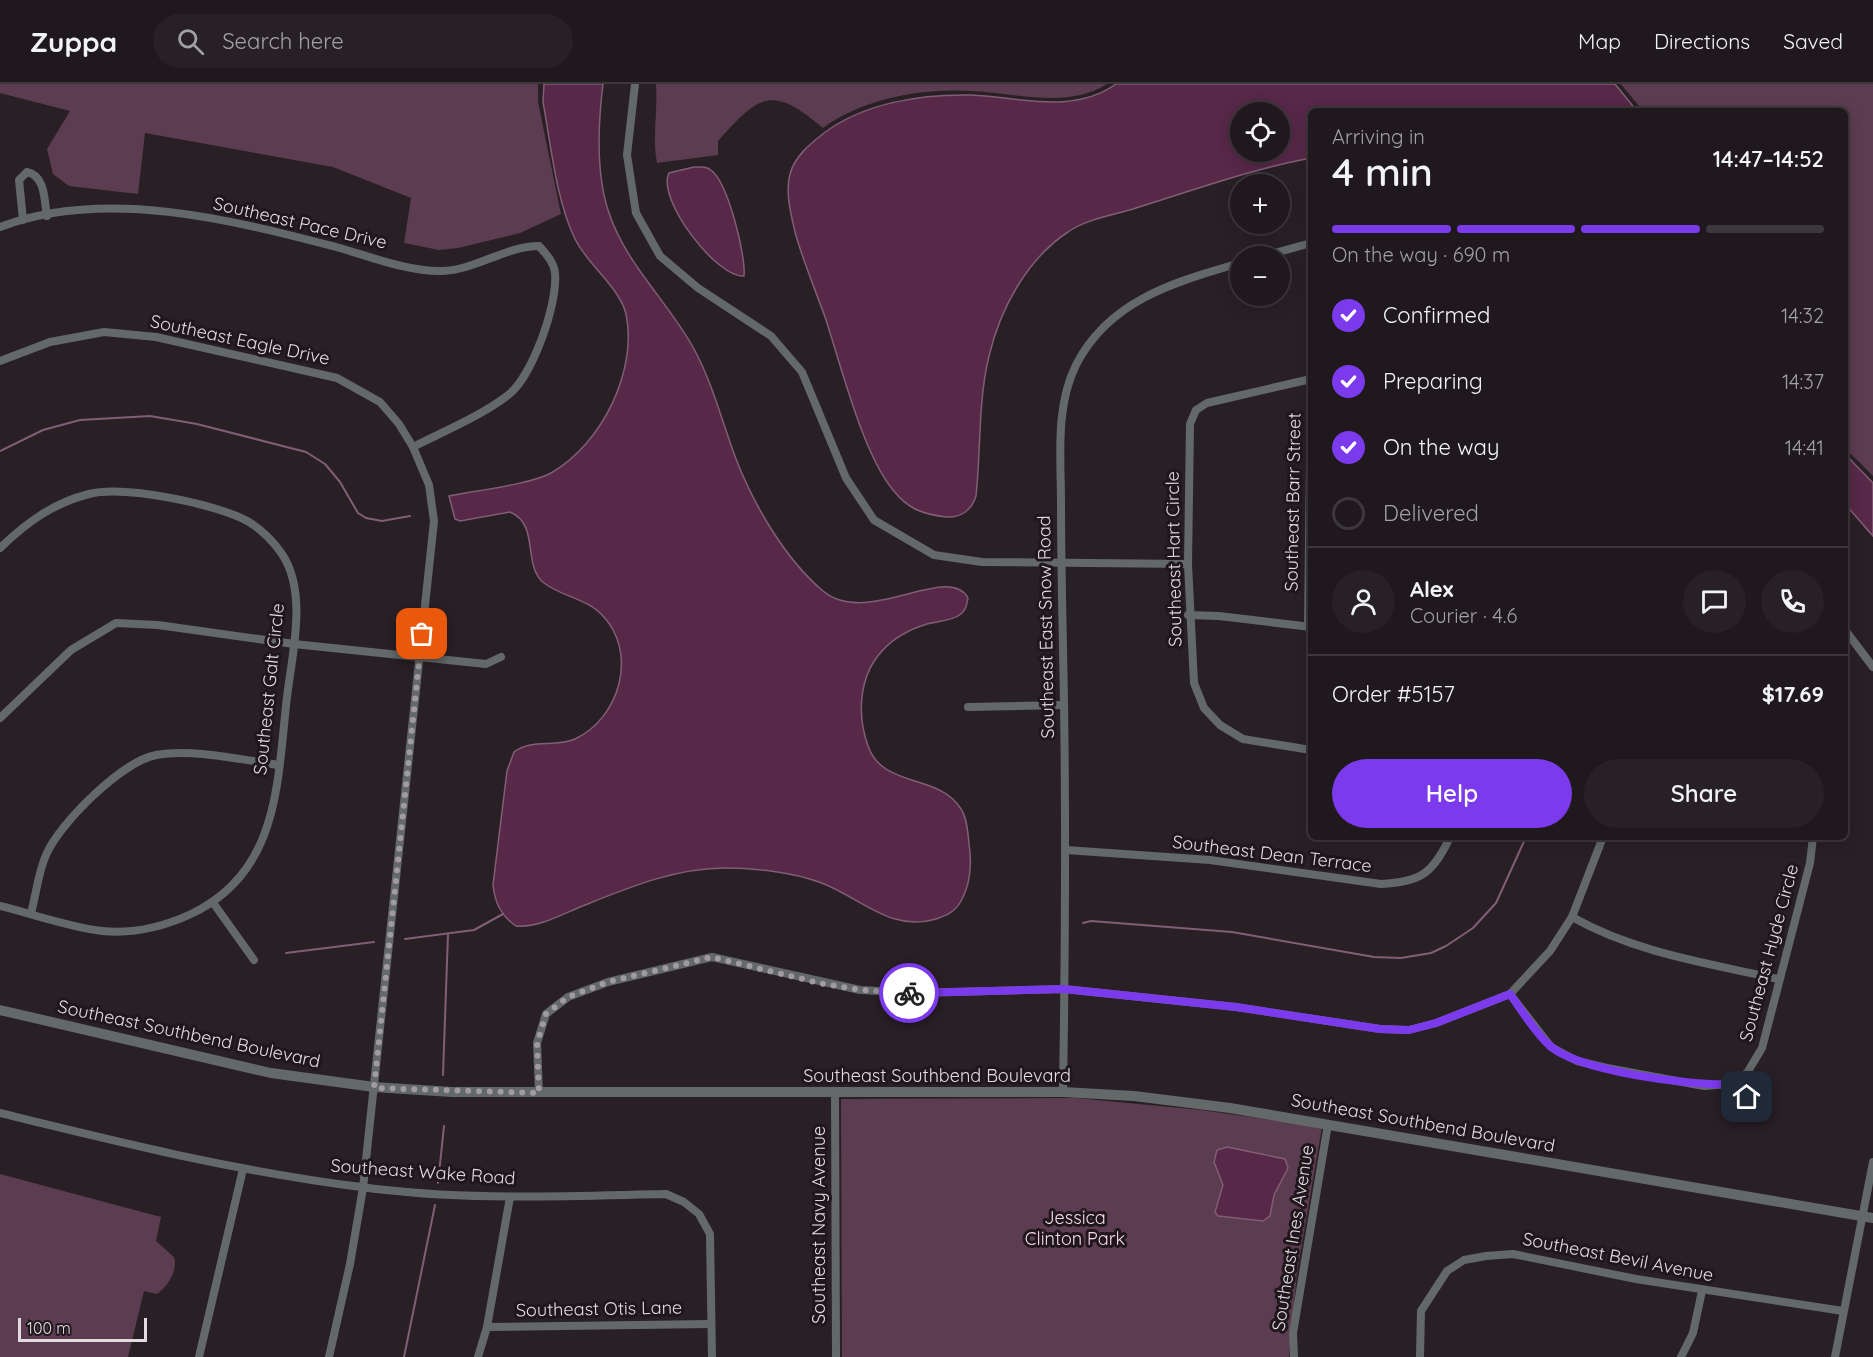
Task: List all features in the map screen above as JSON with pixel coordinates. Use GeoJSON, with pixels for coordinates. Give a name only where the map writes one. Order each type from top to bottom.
{"type":"FeatureCollection","features":[{"type":"Feature","properties":{"kind":"street"},"geometry":{"type":"LineString","coordinates":[[635,84],[627,155],[636,213],[660,256],[698,288],[771,336],[802,372],[846,478],[874,520],[934,555],[982,562],[1188,564]]}},
{"type":"Feature","properties":{"kind":"street"},"geometry":{"type":"LineString","coordinates":[[23,220],[19,180],[27,172],[34,174],[40,181],[47,216]]}},
{"type":"Feature","properties":{"kind":"street","name":"Southeast Pace Drive"},"geometry":{"type":"LineString","coordinates":[[0,227],[47,216],[122,209],[163,211],[259,227],[409,266],[442,271],[476,264],[528,246],[539,246],[549,257],[555,271],[554,293],[526,375],[508,395],[413,447]]}},
{"type":"Feature","properties":{"kind":"street"},"geometry":{"type":"LineString","coordinates":[[1290,249],[1308,244]]}},
{"type":"Feature","properties":{"kind":"street","name":"Southeast East Snow Road"},"geometry":{"type":"LineString","coordinates":[[1063,1092],[1066,850],[1061,563],[1063,399],[1075,366],[1091,340],[1113,316],[1144,296],[1185,279],[1230,266]]}},
{"type":"Feature","properties":{"kind":"street","name":"Southeast Eagle Drive"},"geometry":{"type":"LineString","coordinates":[[0,361],[50,342],[104,332],[156,337],[337,378],[380,402],[399,424],[413,447],[429,485],[434,521],[363,1188],[350,1264],[329,1357]]}},
{"type":"Feature","properties":{"kind":"street","name":"Southeast Hart Circle"},"geometry":{"type":"LineString","coordinates":[[1308,380],[1207,403],[1196,410],[1190,424],[1188,564],[1188,615],[1194,683],[1204,708],[1220,725],[1243,739],[1308,750]]}},
{"type":"Feature","properties":{"kind":"street","name":"Southeast Galt Circle"},"geometry":{"type":"LineString","coordinates":[[0,548],[24,527],[55,506],[90,494],[141,493],[229,513],[249,522],[267,536],[283,555],[290,573],[295,599],[294,644],[273,812],[259,850],[239,881],[213,904],[173,923],[149,929],[102,931],[0,906]]}},
{"type":"Feature","properties":{"kind":"street"},"geometry":{"type":"LineString","coordinates":[[1188,615],[1308,626]]}},
{"type":"Feature","properties":{"kind":"street"},"geometry":{"type":"LineString","coordinates":[[0,718],[71,650],[116,623],[158,625],[294,644],[486,664],[501,657]]}},
{"type":"Feature","properties":{"kind":"street"},"geometry":{"type":"LineString","coordinates":[[1848,634],[1873,667]]}},
{"type":"Feature","properties":{"kind":"street"},"geometry":{"type":"LineString","coordinates":[[968,707],[1064,705]]}},
{"type":"Feature","properties":{"kind":"street"},"geometry":{"type":"LineString","coordinates":[[32,913],[46,855],[67,823],[122,772],[153,756],[177,753],[279,765]]}},
{"type":"Feature","properties":{"kind":"street","name":"Southeast Dean Terrace"},"geometry":{"type":"LineString","coordinates":[[1066,850],[1210,860],[1381,884],[1408,883],[1427,873],[1442,855],[1449,840]]}},
{"type":"Feature","properties":{"kind":"street"},"geometry":{"type":"LineString","coordinates":[[539,1093],[537,1043],[546,1014],[568,997],[608,982],[712,957],[860,990],[920,993],[1064,989],[1236,1007],[1380,1029],[1409,1030],[1436,1023],[1510,994],[1550,951],[1572,917],[1602,840]]}},
{"type":"Feature","properties":{"kind":"street","name":"Southeast Hyde Circle"},"geometry":{"type":"LineString","coordinates":[[1510,994],[1551,1047],[1577,1061],[1704,1086],[1729,1084],[1747,1073],[1762,1048],[1778,979],[1810,863],[1813,840]]}},
{"type":"Feature","properties":{"kind":"street"},"geometry":{"type":"LineString","coordinates":[[213,904],[254,960]]}},
{"type":"Feature","properties":{"kind":"street"},"geometry":{"type":"LineString","coordinates":[[1572,917],[1604,935],[1633,946],[1778,979]]}},
{"type":"Feature","properties":{"kind":"street","name":"Southeast Southbend Boulevard"},"geometry":{"type":"LineString","coordinates":[[0,1010],[271,1073],[374,1088],[539,1093],[1063,1092],[1134,1096],[1230,1108],[1328,1124],[1868,1217]]}},
{"type":"Feature","properties":{"kind":"street","name":"Southeast Hyde Circle"},"geometry":{"type":"LineString","coordinates":[[1729,1084],[1736,1094],[1747,1097],[1754,1089],[1747,1073]]}},
{"type":"Feature","properties":{"kind":"street","name":"Southeast Navy Avenue"},"geometry":{"type":"LineString","coordinates":[[835,1092],[837,1357]]}},
{"type":"Feature","properties":{"kind":"street","name":"Southeast Wake Road"},"geometry":{"type":"LineString","coordinates":[[0,1113],[243,1169],[363,1188],[510,1197],[666,1194],[684,1202],[699,1214],[710,1234],[712,1357]]}},
{"type":"Feature","properties":{"kind":"street","name":"Southeast Ines Avenue"},"geometry":{"type":"LineString","coordinates":[[1294,1357],[1296,1313],[1328,1124]]}},
{"type":"Feature","properties":{"kind":"street"},"geometry":{"type":"LineString","coordinates":[[1834,1357],[1843,1311],[1868,1217],[1873,1162]]}},
{"type":"Feature","properties":{"kind":"street"},"geometry":{"type":"LineString","coordinates":[[199,1357],[243,1169]]}},
{"type":"Feature","properties":{"kind":"street"},"geometry":{"type":"LineString","coordinates":[[478,1357],[487,1327],[510,1197]]}},
{"type":"Feature","properties":{"kind":"street","name":"Southeast Bevil Avenue"},"geometry":{"type":"LineString","coordinates":[[1420,1357],[1420,1311],[1447,1271],[1464,1260],[1513,1254],[1702,1291],[1843,1311]]}},
{"type":"Feature","properties":{"kind":"street"},"geometry":{"type":"LineString","coordinates":[[1681,1357],[1693,1334],[1702,1291]]}},
{"type":"Feature","properties":{"kind":"street","name":"Southeast Otis Lane"},"geometry":{"type":"LineString","coordinates":[[487,1327],[711,1324]]}},
{"type":"Feature","properties":{"kind":"green space"},"geometry":{"type":"Polygon","coordinates":[[[0,84],[538,84],[538,102],[561,214],[520,233],[458,248],[439,250],[404,243],[411,198],[333,167],[145,133],[138,194],[69,186],[53,174],[47,149],[70,111],[0,93],[0,84]]]}},
{"type":"Feature","properties":{"kind":"green space"},"geometry":{"type":"Polygon","coordinates":[[[656,84],[1107,84],[1092,92],[1059,98],[953,90],[914,93],[856,109],[823,128],[791,105],[778,101],[767,101],[756,105],[732,125],[718,141],[718,155],[657,163],[656,84]]]}},
{"type":"Feature","properties":{"kind":"green space"},"geometry":{"type":"Polygon","coordinates":[[[1621,84],[1873,84],[1873,476],[1848,451],[1848,108],[1641,108],[1621,84]]]}},
{"type":"Feature","properties":{"kind":"green space","name":"Jessica Clinton Park"},"geometry":{"type":"Polygon","coordinates":[[[1076,1098],[1201,1110],[1322,1127],[1297,1273],[1289,1357],[842,1357],[841,1099],[1076,1098]]]}},
{"type":"Feature","properties":{"kind":"green space"},"geometry":{"type":"Polygon","coordinates":[[[0,1174],[161,1217],[156,1241],[174,1257],[175,1268],[165,1287],[157,1294],[144,1291],[128,1357],[0,1357],[0,1174]]]}},
{"type":"Feature","properties":{"kind":"shaded area"},"geometry":{"type":"Polygon","coordinates":[[[544,84],[603,84],[599,131],[601,180],[608,210],[616,230],[636,265],[684,331],[694,349],[707,376],[736,459],[752,495],[772,530],[796,563],[823,591],[841,600],[861,603],[943,587],[958,589],[968,598],[965,609],[958,616],[914,629],[882,650],[864,683],[861,703],[864,734],[875,760],[898,775],[939,790],[951,798],[963,813],[968,835],[970,873],[961,901],[947,914],[919,922],[904,921],[875,911],[819,882],[772,871],[725,868],[689,871],[654,880],[534,925],[516,926],[500,909],[493,885],[507,771],[514,752],[528,745],[567,742],[591,729],[613,701],[619,684],[621,666],[620,648],[614,631],[603,616],[590,605],[551,588],[537,576],[528,535],[519,518],[510,512],[460,521],[455,519],[449,496],[530,481],[551,473],[586,444],[612,404],[621,382],[628,336],[626,314],[617,295],[580,248],[568,224],[555,172],[543,102],[544,84]]]}},
{"type":"Feature","properties":{"kind":"shaded area"},"geometry":{"type":"Polygon","coordinates":[[[1116,84],[1615,84],[1635,108],[1308,108],[1308,159],[1245,174],[1230,174],[1230,179],[1075,228],[1053,243],[1040,256],[1017,286],[1000,321],[985,373],[978,479],[976,496],[972,505],[966,512],[952,517],[916,510],[904,502],[882,474],[853,407],[795,232],[788,196],[792,168],[808,146],[824,133],[857,114],[894,102],[933,96],[971,95],[1064,102],[1082,99],[1116,84]]]}},
{"type":"Feature","properties":{"kind":"shaded area"},"geometry":{"type":"Polygon","coordinates":[[[694,167],[712,171],[724,190],[739,237],[744,276],[732,273],[705,251],[691,235],[671,200],[667,185],[669,173],[694,167]]]}},
{"type":"Feature","properties":{"kind":"shaded area"},"geometry":{"type":"Polygon","coordinates":[[[1848,457],[1873,483],[1873,536],[1848,507],[1848,457]]]}},
{"type":"Feature","properties":{"kind":"shaded area"},"geometry":{"type":"Polygon","coordinates":[[[1227,1147],[1285,1159],[1288,1168],[1274,1195],[1270,1216],[1263,1221],[1218,1216],[1215,1212],[1223,1185],[1214,1162],[1217,1150],[1227,1147]]]}},
{"type":"Feature","properties":{"kind":"waterway"},"geometry":{"type":"LineString","coordinates":[[0,451],[43,430],[80,420],[150,416],[197,424],[306,452],[325,464],[340,482],[358,513],[366,518],[382,521],[410,516]]}},
{"type":"Feature","properties":{"kind":"waterway"},"geometry":{"type":"LineString","coordinates":[[1083,923],[1091,921],[1232,932],[1374,957],[1401,958],[1431,953],[1473,928],[1496,903],[1525,840]]}},
{"type":"Feature","properties":{"kind":"waterway"},"geometry":{"type":"LineString","coordinates":[[405,939],[474,930],[503,914]]}},
{"type":"Feature","properties":{"kind":"waterway"},"geometry":{"type":"LineString","coordinates":[[443,1075],[448,934]]}},
{"type":"Feature","properties":{"kind":"waterway"},"geometry":{"type":"LineString","coordinates":[[286,953],[374,942]]}},
{"type":"Feature","properties":{"kind":"waterway"},"geometry":{"type":"LineString","coordinates":[[438,1183],[444,1126]]}},
{"type":"Feature","properties":{"kind":"waterway"},"geometry":{"type":"LineString","coordinates":[[404,1357],[435,1205]]}},
{"type":"Feature","properties":{"kind":"way so far"},"geometry":{"type":"LineString","coordinates":[[422,634],[374,1088],[539,1093],[537,1043],[546,1014],[568,997],[608,982],[712,957],[776,970],[819,983],[860,990],[909,993]]}},
{"type":"Feature","properties":{"kind":"route"},"geometry":{"type":"LineString","coordinates":[[909,993],[1064,989],[1236,1007],[1380,1029],[1409,1030],[1436,1023],[1510,994],[1532,1026],[1551,1047],[1577,1061],[1704,1086],[1729,1084],[1736,1094],[1747,1097]]}}]}
